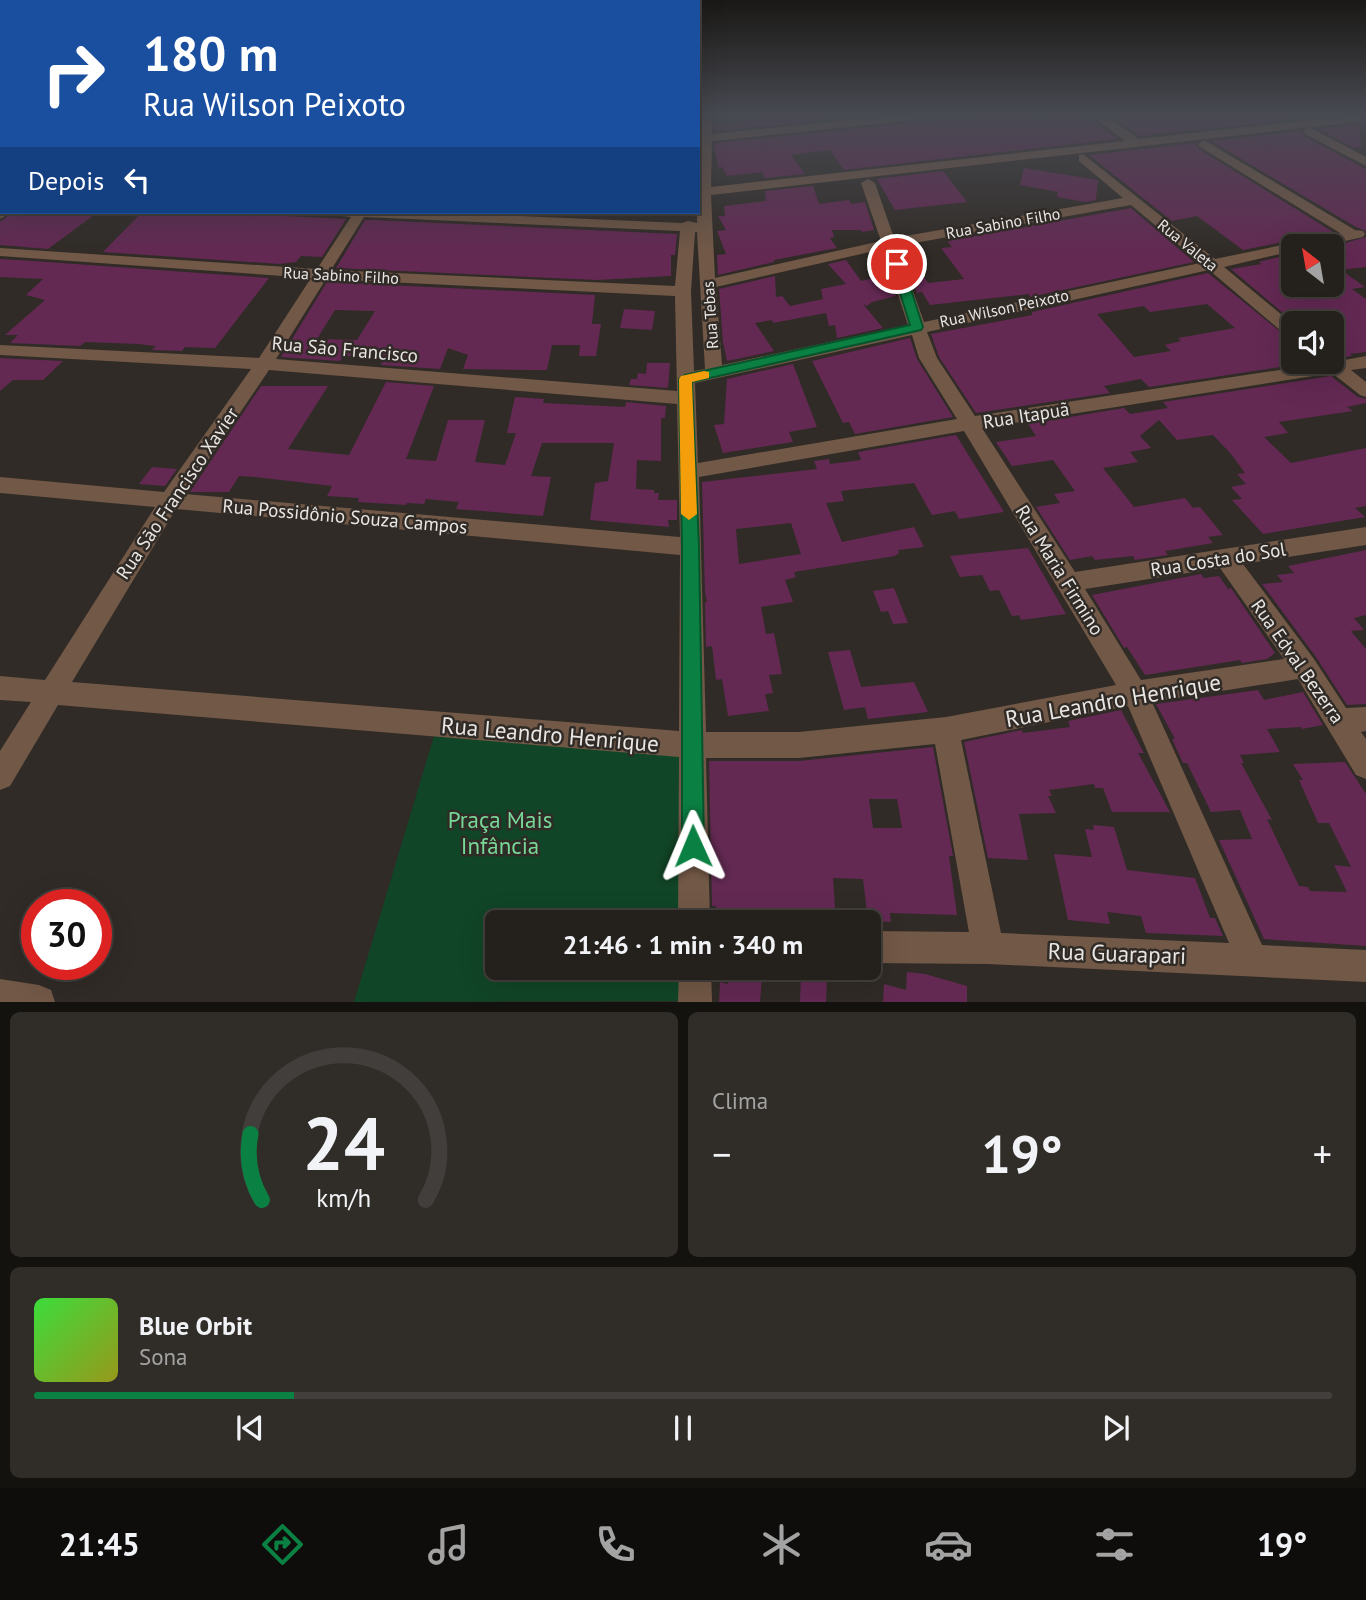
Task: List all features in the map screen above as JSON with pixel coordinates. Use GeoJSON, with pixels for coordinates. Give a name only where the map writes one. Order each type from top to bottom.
{"type":"FeatureCollection","features":[{"type":"Feature","properties":{"kind":"street","name":"Rua Tebas"},"geometry":{"type":"LineString","coordinates":[[685,388],[714,373],[704,228],[705,161]]}},
{"type":"Feature","properties":{"kind":"street"},"geometry":{"type":"LineString","coordinates":[[705,197],[868,183],[1008,161]]}},
{"type":"Feature","properties":{"kind":"street"},"geometry":{"type":"LineString","coordinates":[[705,197],[959,168],[1049,161]]}},
{"type":"Feature","properties":{"kind":"street","name":"Rua Valeta"},"geometry":{"type":"LineString","coordinates":[[1086,161],[1281,322]]}},
{"type":"Feature","properties":{"kind":"street"},"geometry":{"type":"LineString","coordinates":[[1233,161],[1359,234]]}},
{"type":"Feature","properties":{"kind":"street","name":"Rua Maria Firmino"},"geometry":{"type":"LineString","coordinates":[[868,183],[891,243],[917,327],[938,377],[1069,582],[1135,693],[1252,958]]}},
{"type":"Feature","properties":{"kind":"street","name":"Rua Sabino Filho"},"geometry":{"type":"LineString","coordinates":[[708,284],[891,243],[1134,200]]}},
{"type":"Feature","properties":{"kind":"street","name":"Rua São Francisco Xavier"},"geometry":{"type":"LineString","coordinates":[[0,776],[170,500],[264,364],[319,274],[348,214]]}},
{"type":"Feature","properties":{"kind":"street"},"geometry":{"type":"LineString","coordinates":[[452,214],[563,216],[704,228]]}},
{"type":"Feature","properties":{"kind":"street","name":"Rua Tebas"},"geometry":{"type":"LineString","coordinates":[[688,225],[683,291],[691,547],[694,910]]}},
{"type":"Feature","properties":{"kind":"street","name":"Rua Wilson Peixoto"},"geometry":{"type":"LineString","coordinates":[[714,373],[1281,250]]}},
{"type":"Feature","properties":{"kind":"street","name":"Rua Sabino Filho"},"geometry":{"type":"LineString","coordinates":[[0,252],[319,274],[683,291]]}},
{"type":"Feature","properties":{"kind":"street","name":"Rua São Francisco"},"geometry":{"type":"LineString","coordinates":[[0,350],[685,388]]}},
{"type":"Feature","properties":{"kind":"street","name":"Rua Itapuã"},"geometry":{"type":"LineString","coordinates":[[1344,363],[1366,362]]}},
{"type":"Feature","properties":{"kind":"street","name":"Rua Itapuã"},"geometry":{"type":"LineString","coordinates":[[687,472],[1281,372]]}},
{"type":"Feature","properties":{"kind":"street"},"geometry":{"type":"LineString","coordinates":[[1344,374],[1366,391]]}},
{"type":"Feature","properties":{"kind":"street","name":"Rua Possidônio Souza Campos"},"geometry":{"type":"LineString","coordinates":[[0,485],[691,547]]}},
{"type":"Feature","properties":{"kind":"street","name":"Rua Costa do Sol"},"geometry":{"type":"LineString","coordinates":[[1069,582],[1366,536]]}},
{"type":"Feature","properties":{"kind":"street","name":"Rua Edval Bezerra"},"geometry":{"type":"LineString","coordinates":[[1226,559],[1305,667],[1354,720],[1366,765]]}},
{"type":"Feature","properties":{"kind":"street","name":"Rua Leandro Henrique"},"geometry":{"type":"LineString","coordinates":[[0,688],[691,745],[799,745],[946,730],[1135,693],[1305,667]]}},
{"type":"Feature","properties":{"kind":"street"},"geometry":{"type":"LineString","coordinates":[[946,730],[988,948]]}},
{"type":"Feature","properties":{"kind":"street","name":"Rua Guarapari"},"geometry":{"type":"LineString","coordinates":[[881,947],[988,948],[1252,958],[1366,966]]}},
{"type":"Feature","properties":{"kind":"street"},"geometry":{"type":"LineString","coordinates":[[695,980],[695,1002]]}},
{"type":"Feature","properties":{"kind":"street"},"geometry":{"type":"LineString","coordinates":[[0,996],[39,1002]]}},
{"type":"Feature","properties":{"kind":"green space","name":"Praça Mais Infância"},"geometry":{"type":"Polygon","coordinates":[[[434,736],[681,756],[682,910],[485,910],[485,980],[683,980],[683,1001],[354,1002],[434,736]]]}},
{"type":"Feature","properties":{"kind":"building"},"geometry":{"type":"Polygon","coordinates":[[[717,161],[795,161],[805,174],[764,178],[763,172],[727,176],[722,167],[719,168],[717,161]]]}},
{"type":"Feature","properties":{"kind":"building"},"geometry":{"type":"Polygon","coordinates":[[[838,161],[926,161],[844,170],[838,161]]]}},
{"type":"Feature","properties":{"kind":"building"},"geometry":{"type":"Polygon","coordinates":[[[1096,161],[1218,161],[1333,232],[1281,234],[1281,242],[1243,250],[1197,216],[1172,221],[1096,161]]]}},
{"type":"Feature","properties":{"kind":"building"},"geometry":{"type":"Polygon","coordinates":[[[1244,161],[1351,161],[1366,169],[1366,231],[1244,161]]]}},
{"type":"Feature","properties":{"kind":"building"},"geometry":{"type":"Polygon","coordinates":[[[1024,168],[1098,180],[1096,200],[1085,202],[1057,197],[1058,192],[1020,185],[1024,168]]]}},
{"type":"Feature","properties":{"kind":"building"},"geometry":{"type":"Polygon","coordinates":[[[943,171],[967,202],[895,210],[877,179],[943,171]]]}},
{"type":"Feature","properties":{"kind":"building"},"geometry":{"type":"Polygon","coordinates":[[[813,186],[819,204],[849,200],[851,204],[865,202],[874,230],[832,230],[834,237],[830,238],[837,248],[774,260],[718,275],[717,255],[726,254],[717,231],[726,230],[718,216],[725,216],[724,206],[766,201],[765,191],[813,186]]]}},
{"type":"Feature","properties":{"kind":"building"},"geometry":{"type":"Polygon","coordinates":[[[1131,208],[1194,262],[1030,297],[1029,294],[930,305],[922,292],[917,293],[911,279],[924,277],[928,283],[964,279],[941,248],[952,247],[947,241],[1131,208]]]}},
{"type":"Feature","properties":{"kind":"building"},"geometry":{"type":"Polygon","coordinates":[[[10,214],[95,214],[48,249],[0,245],[0,222],[10,214]]]}},
{"type":"Feature","properties":{"kind":"building"},"geometry":{"type":"Polygon","coordinates":[[[140,214],[346,219],[322,257],[301,256],[296,262],[279,264],[103,252],[140,214]]]}},
{"type":"Feature","properties":{"kind":"building"},"geometry":{"type":"Polygon","coordinates":[[[365,220],[677,234],[675,255],[671,255],[671,276],[597,280],[336,268],[365,220]]]}},
{"type":"Feature","properties":{"kind":"building"},"geometry":{"type":"Polygon","coordinates":[[[1366,237],[1366,267],[1344,270],[1344,243],[1366,237]]]}},
{"type":"Feature","properties":{"kind":"building"},"geometry":{"type":"Polygon","coordinates":[[[1281,257],[1281,298],[1344,298],[1344,272],[1365,287],[1352,289],[1366,299],[1366,352],[1344,357],[1344,311],[1281,311],[1231,269],[1262,264],[1258,262],[1281,257]]]}},
{"type":"Feature","properties":{"kind":"building"},"geometry":{"type":"Polygon","coordinates":[[[0,259],[269,278],[215,348],[185,347],[182,351],[152,350],[156,346],[138,344],[85,342],[80,346],[10,343],[18,335],[5,335],[45,300],[26,295],[43,279],[0,277],[0,259]]]}},
{"type":"Feature","properties":{"kind":"building"},"geometry":{"type":"Polygon","coordinates":[[[846,260],[861,281],[878,277],[895,294],[896,296],[872,302],[867,306],[863,304],[883,328],[837,338],[835,325],[829,326],[826,313],[773,323],[772,320],[755,323],[774,351],[727,361],[719,289],[775,276],[776,297],[782,296],[790,306],[823,299],[821,289],[846,284],[828,264],[846,260]]]}},
{"type":"Feature","properties":{"kind":"building"},"geometry":{"type":"Polygon","coordinates":[[[1208,273],[1281,332],[1281,367],[1149,387],[1141,379],[1104,386],[1110,393],[976,413],[939,357],[931,334],[1032,315],[1032,312],[1208,273]],[[1207,304],[1150,312],[1144,306],[1097,314],[1134,357],[1171,351],[1165,345],[1181,341],[1178,338],[1235,328],[1207,304]]]}},
{"type":"Feature","properties":{"kind":"building"},"geometry":{"type":"Polygon","coordinates":[[[327,282],[595,295],[592,324],[601,324],[596,356],[579,356],[580,345],[552,345],[547,370],[463,369],[468,355],[448,348],[440,369],[381,365],[384,357],[344,356],[340,361],[281,357],[327,282]],[[335,310],[317,339],[357,340],[375,311],[335,310]]]}},
{"type":"Feature","properties":{"kind":"building"},"geometry":{"type":"Polygon","coordinates":[[[624,309],[655,311],[652,330],[620,328],[624,309]]]}},
{"type":"Feature","properties":{"kind":"building"},"geometry":{"type":"Polygon","coordinates":[[[910,338],[917,359],[953,417],[855,434],[849,422],[843,423],[812,361],[910,338]]]}},
{"type":"Feature","properties":{"kind":"building"},"geometry":{"type":"Polygon","coordinates":[[[0,358],[63,361],[43,380],[13,380],[0,391],[0,358]]]}},
{"type":"Feature","properties":{"kind":"building"},"geometry":{"type":"Polygon","coordinates":[[[647,363],[670,363],[668,388],[629,385],[631,379],[637,379],[638,373],[646,374],[647,363]]]}},
{"type":"Feature","properties":{"kind":"building"},"geometry":{"type":"Polygon","coordinates":[[[793,364],[817,427],[789,432],[793,442],[723,453],[714,425],[724,424],[727,379],[793,364]]]}},
{"type":"Feature","properties":{"kind":"building"},"geometry":{"type":"Polygon","coordinates":[[[1331,376],[1358,397],[1366,399],[1366,403],[1347,407],[1353,411],[1279,422],[1288,433],[1264,437],[1291,463],[1366,448],[1366,506],[1355,508],[1365,517],[1263,534],[1232,500],[1242,499],[1231,487],[1246,484],[1237,474],[1245,473],[1231,454],[1213,435],[1177,440],[1159,420],[1140,436],[1151,448],[1130,452],[1138,462],[1103,468],[1134,507],[1185,498],[1193,508],[1200,507],[1223,535],[1208,537],[1213,543],[1165,551],[1168,555],[1135,560],[1133,556],[1095,560],[1092,556],[1070,560],[1036,507],[1060,503],[1054,494],[1075,491],[1053,460],[1012,466],[996,442],[1036,436],[1028,424],[1124,408],[1130,414],[1168,408],[1163,402],[1331,376]]]}},
{"type":"Feature","properties":{"kind":"building"},"geometry":{"type":"Polygon","coordinates":[[[386,382],[434,386],[406,459],[436,461],[448,420],[485,420],[475,462],[505,465],[516,433],[507,433],[515,397],[544,399],[543,403],[625,407],[626,402],[666,406],[665,418],[661,418],[661,461],[637,460],[636,489],[654,490],[654,493],[659,493],[658,500],[677,500],[677,520],[668,520],[669,527],[590,520],[595,483],[608,481],[614,443],[542,443],[531,476],[551,477],[543,516],[456,509],[459,502],[426,499],[424,504],[406,505],[358,502],[359,498],[327,496],[332,486],[255,477],[239,476],[229,492],[190,492],[261,386],[328,386],[288,449],[349,455],[386,382]]]}},
{"type":"Feature","properties":{"kind":"building"},"geometry":{"type":"Polygon","coordinates":[[[956,435],[1004,512],[959,519],[955,511],[932,515],[914,483],[841,491],[844,501],[826,503],[842,542],[914,527],[924,547],[898,550],[899,553],[895,556],[794,572],[796,577],[785,580],[793,602],[761,607],[766,634],[774,633],[782,674],[769,675],[773,693],[765,694],[769,711],[728,716],[722,679],[716,680],[712,646],[706,647],[702,482],[817,469],[814,461],[829,459],[830,464],[861,460],[858,452],[956,435]],[[791,523],[736,529],[739,564],[801,554],[791,523]]]}},
{"type":"Feature","properties":{"kind":"building"},"geometry":{"type":"Polygon","coordinates":[[[152,467],[177,469],[165,486],[139,484],[152,467]]]}},
{"type":"Feature","properties":{"kind":"building"},"geometry":{"type":"Polygon","coordinates":[[[1028,548],[1066,614],[1021,620],[1019,615],[1012,616],[999,590],[990,591],[982,575],[960,577],[950,556],[1028,548]]]}},
{"type":"Feature","properties":{"kind":"building"},"geometry":{"type":"Polygon","coordinates":[[[1366,550],[1366,615],[1354,618],[1364,630],[1351,631],[1366,649],[1366,704],[1347,705],[1316,657],[1262,584],[1283,582],[1277,575],[1294,573],[1288,566],[1366,550]]]}},
{"type":"Feature","properties":{"kind":"building"},"geometry":{"type":"Polygon","coordinates":[[[1201,574],[1204,578],[1219,576],[1228,589],[1231,588],[1275,653],[1267,659],[1242,663],[1240,660],[1145,675],[1127,647],[1124,648],[1092,595],[1201,574]]]}},
{"type":"Feature","properties":{"kind":"building"},"geometry":{"type":"Polygon","coordinates":[[[894,588],[908,623],[893,624],[888,611],[881,612],[873,591],[894,588]]]}},
{"type":"Feature","properties":{"kind":"building"},"geometry":{"type":"Polygon","coordinates":[[[850,650],[861,687],[914,682],[928,712],[868,719],[865,707],[844,710],[828,652],[850,650]]]}},
{"type":"Feature","properties":{"kind":"building"},"geometry":{"type":"Polygon","coordinates":[[[1258,690],[1264,700],[1303,692],[1323,725],[1302,729],[1267,729],[1280,752],[1240,755],[1244,763],[1241,763],[1272,820],[1267,819],[1299,886],[1308,887],[1310,891],[1347,892],[1334,865],[1351,867],[1329,823],[1318,823],[1299,780],[1303,780],[1293,764],[1345,762],[1366,794],[1366,946],[1264,939],[1219,840],[1252,839],[1240,810],[1211,812],[1187,763],[1183,763],[1172,739],[1175,739],[1156,704],[1258,690]]]}},
{"type":"Feature","properties":{"kind":"building"},"geometry":{"type":"Polygon","coordinates":[[[1121,710],[1144,753],[1138,753],[1170,812],[1112,812],[1103,788],[1095,788],[1094,784],[1049,790],[1052,796],[1048,796],[1056,813],[1019,814],[1028,860],[988,858],[964,742],[1022,730],[1023,733],[1070,727],[1068,721],[1121,710]]]}},
{"type":"Feature","properties":{"kind":"building"},"geometry":{"type":"Polygon","coordinates":[[[933,747],[953,856],[949,856],[957,915],[890,913],[891,922],[881,922],[881,910],[867,910],[863,879],[833,878],[835,910],[716,910],[716,906],[712,906],[709,761],[799,761],[933,747]],[[869,799],[873,828],[902,828],[897,799],[869,799]]]}},
{"type":"Feature","properties":{"kind":"building"},"geometry":{"type":"Polygon","coordinates":[[[1093,825],[1114,827],[1127,870],[1195,878],[1210,918],[1215,918],[1223,936],[1146,933],[1141,916],[1107,912],[1110,924],[1068,920],[1054,854],[1092,857],[1085,829],[1094,830],[1093,825]]]}},
{"type":"Feature","properties":{"kind":"building"},"geometry":{"type":"Polygon","coordinates":[[[907,972],[925,974],[967,986],[967,1002],[883,1002],[884,984],[906,990],[907,972]]]}},
{"type":"Feature","properties":{"kind":"building"},"geometry":{"type":"Polygon","coordinates":[[[728,980],[762,980],[760,1002],[719,1002],[720,982],[728,984],[728,980]]]}},
{"type":"Feature","properties":{"kind":"building"},"geometry":{"type":"Polygon","coordinates":[[[801,980],[827,980],[826,1002],[800,1002],[801,980]]]}},
{"type":"Feature","properties":{"kind":"slow traffic"},"geometry":{"type":"LineString","coordinates":[[689,514],[685,379],[704,375]]}},
{"type":"Feature","properties":{"kind":"route"},"geometry":{"type":"LineString","coordinates":[[693,846],[691,547],[685,379],[917,327],[897,264]]}}]}
